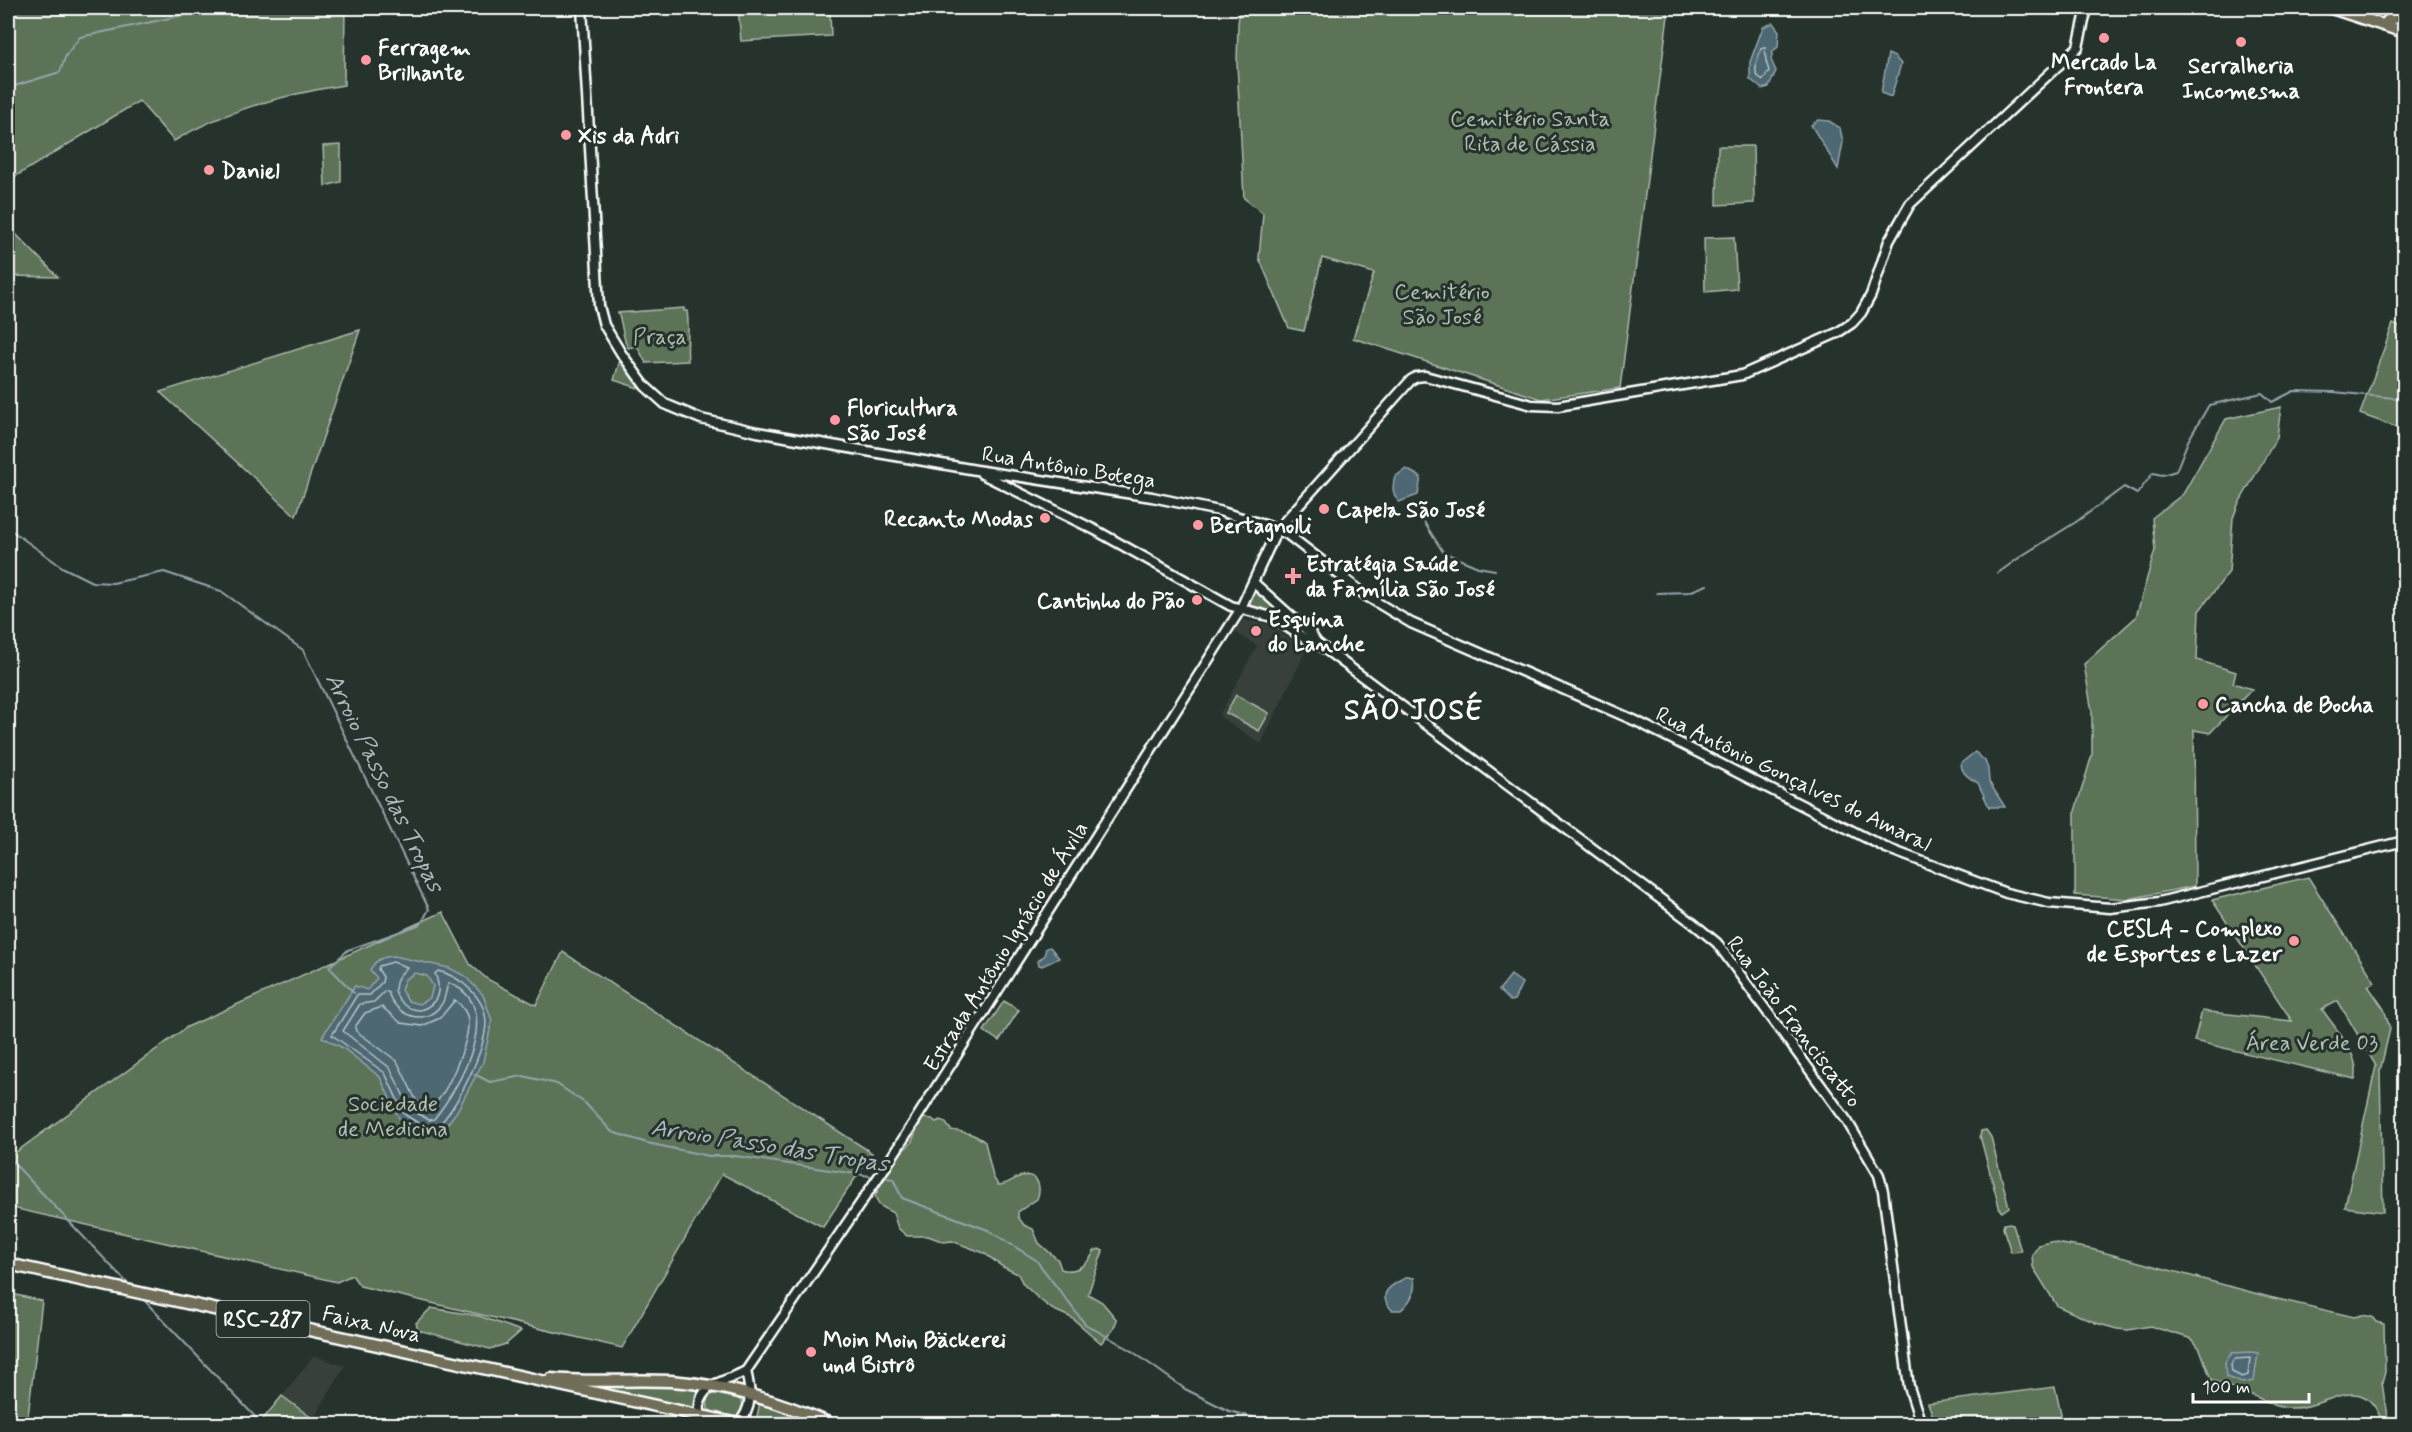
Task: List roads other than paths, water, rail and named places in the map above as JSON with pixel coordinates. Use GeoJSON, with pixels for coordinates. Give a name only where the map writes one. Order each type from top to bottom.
{"type":"FeatureCollection","features":[{"type":"Feature","properties":{"kind":"highway"},"geometry":{"type":"LineString","coordinates":[[2331,8],[2404,32]]}},
{"type":"Feature","properties":{"kind":"highway"},"geometry":{"type":"LineString","coordinates":[[2385,25],[2393,17],[2404,20]]}},
{"type":"Feature","properties":{"kind":"highway","name":"Faixa Nova"},"geometry":{"type":"LineString","coordinates":[[8,1264],[518,1376],[701,1420],[738,1424]]}},
{"type":"Feature","properties":{"kind":"highway","name":"Faixa Nova"},"geometry":{"type":"LineString","coordinates":[[518,1376],[572,1381],[644,1381],[711,1385],[750,1393],[797,1409],[831,1425]]}},
{"type":"Feature","properties":{"kind":"street","name":"Rua Antônio Botega"},"geometry":{"type":"LineString","coordinates":[[582,8],[599,306],[604,325],[618,349],[645,386],[665,404],[701,419],[728,426],[976,470],[1152,497],[1219,511],[1277,530]]}},
{"type":"Feature","properties":{"kind":"street","name":"Estrada Antônio Ignácio de Ávila"},"geometry":{"type":"LineString","coordinates":[[746,1371],[888,1163],[1240,610],[1277,530],[1416,377],[1435,378],[1532,405],[1558,406],[1742,375],[1837,333],[1852,323],[1861,313],[1871,295],[1889,241],[1910,204],[2078,47],[2087,8]]}},
{"type":"Feature","properties":{"kind":"street","name":"Rua João Franciscatto"},"geometry":{"type":"LineString","coordinates":[[976,470],[1097,531],[1240,610],[1268,615],[1307,640],[1317,642]]}},
{"type":"Feature","properties":{"kind":"street","name":"Rua Antônio Gonçalves do Amaral"},"geometry":{"type":"LineString","coordinates":[[1277,530],[1287,534],[1368,597],[1411,623],[1636,721],[1886,848],[2006,893],[2049,903],[2110,908],[2159,902],[2404,841]]}},
{"type":"Feature","properties":{"kind":"street","name":"Rua João Franciscatto"},"geometry":{"type":"LineString","coordinates":[[1254,583],[1317,642],[1695,924],[1723,951],[1833,1100],[1879,1175],[1910,1387],[1921,1425]]}},
{"type":"Feature","properties":{"kind":"street"},"geometry":{"type":"LineString","coordinates":[[701,1420],[700,1401],[711,1385],[746,1371],[750,1393],[746,1416],[738,1424]]}},
{"type":"Feature","properties":{"kind":"water"},"geometry":{"type":"Polygon","coordinates":[[[1773,23],[1779,31],[1778,47],[1773,51],[1771,60],[1776,71],[1769,87],[1762,89],[1750,79],[1750,62],[1763,27],[1773,23]]]}},
{"type":"Feature","properties":{"kind":"water"},"geometry":{"type":"Polygon","coordinates":[[[1888,54],[1895,57],[1901,64],[1891,97],[1881,93],[1888,54]]]}},
{"type":"Feature","properties":{"kind":"water"},"geometry":{"type":"Polygon","coordinates":[[[1818,120],[1829,121],[1840,128],[1843,142],[1838,169],[1811,125],[1818,120]]]}},
{"type":"Feature","properties":{"kind":"water"},"geometry":{"type":"Polygon","coordinates":[[[1406,469],[1421,477],[1418,495],[1399,502],[1394,493],[1394,481],[1395,477],[1406,469]]]}},
{"type":"Feature","properties":{"kind":"water"},"geometry":{"type":"Polygon","coordinates":[[[1975,752],[1985,761],[1989,782],[2005,807],[1989,807],[1978,783],[1962,770],[1961,763],[1975,752]]]}},
{"type":"Feature","properties":{"kind":"water"},"geometry":{"type":"Polygon","coordinates":[[[1050,947],[1059,958],[1042,966],[1039,965],[1038,961],[1044,956],[1046,948],[1050,947]]]}},
{"type":"Feature","properties":{"kind":"water"},"geometry":{"type":"Polygon","coordinates":[[[390,956],[449,968],[465,976],[483,995],[492,1021],[483,1062],[457,1111],[441,1132],[426,1134],[399,1118],[380,1077],[343,1048],[322,1037],[355,986],[367,990],[377,978],[370,970],[372,966],[380,959],[390,956]],[[415,973],[405,979],[401,990],[408,1001],[419,1004],[430,998],[433,986],[427,976],[415,973]]]}},
{"type":"Feature","properties":{"kind":"water"},"geometry":{"type":"Polygon","coordinates":[[[1511,975],[1522,983],[1514,1000],[1510,1001],[1499,990],[1511,975]]]}},
{"type":"Feature","properties":{"kind":"water"},"geometry":{"type":"Polygon","coordinates":[[[1408,1277],[1414,1278],[1412,1296],[1401,1310],[1392,1310],[1387,1304],[1385,1294],[1391,1286],[1408,1277]]]}},
{"type":"Feature","properties":{"kind":"water"},"geometry":{"type":"Polygon","coordinates":[[[2232,1353],[2258,1353],[2254,1381],[2242,1383],[2226,1377],[2225,1362],[2232,1353]]]}},
{"type":"Feature","properties":{"kind":"waterway"},"geometry":{"type":"LineString","coordinates":[[8,88],[60,72],[66,55],[80,37],[194,13],[201,8]]}},
{"type":"Feature","properties":{"kind":"waterway"},"geometry":{"type":"LineString","coordinates":[[1998,573],[2076,522],[2124,487],[2137,494],[2153,473],[2162,475],[2176,471],[2188,441],[2209,405],[2262,393],[2272,402],[2294,391],[2334,392],[2404,399]]}},
{"type":"Feature","properties":{"kind":"waterway"},"geometry":{"type":"LineString","coordinates":[[1412,503],[1443,552],[1478,567],[1495,570]]}},
{"type":"Feature","properties":{"kind":"waterway","name":"Arroio Passo das Tropas"},"geometry":{"type":"LineString","coordinates":[[8,528],[62,567],[92,582],[113,583],[164,572],[221,591],[303,650],[429,909],[421,924],[348,950],[329,967],[354,993]]}},
{"type":"Feature","properties":{"kind":"waterway"},"geometry":{"type":"LineString","coordinates":[[1657,593],[1689,592],[1707,585]]}},
{"type":"Feature","properties":{"kind":"waterway","name":"Arroio Passo das Tropas"},"geometry":{"type":"LineString","coordinates":[[474,1074],[490,1082],[523,1076],[557,1084],[585,1103],[612,1132],[647,1143],[709,1156],[735,1156],[877,1177]]}},
{"type":"Feature","properties":{"kind":"waterway"},"geometry":{"type":"LineString","coordinates":[[8,1157],[132,1288]]}},
{"type":"Feature","properties":{"kind":"waterway","name":"Arroio Passo das Tropas"},"geometry":{"type":"LineString","coordinates":[[882,1177],[893,1179],[902,1198],[988,1230],[1036,1260],[1085,1324],[1129,1349],[1185,1389],[1229,1411],[1280,1424]]}},
{"type":"Feature","properties":{"kind":"waterway"},"geometry":{"type":"LineString","coordinates":[[142,1298],[262,1424]]}},
{"type":"Feature","properties":{"kind":"place","name":"Mercado La Frontera"},"geometry":{"type":"Point","coordinates":[2104,38]}},
{"type":"Feature","properties":{"kind":"place","name":"Serralheria Incomesma"},"geometry":{"type":"Point","coordinates":[2241,42]}},
{"type":"Feature","properties":{"kind":"place","name":"Ferragem Brilhante"},"geometry":{"type":"Point","coordinates":[366,60]}},
{"type":"Feature","properties":{"kind":"place","name":"Xis da Adri"},"geometry":{"type":"Point","coordinates":[566,135]}},
{"type":"Feature","properties":{"kind":"place","name":"Daniel"},"geometry":{"type":"Point","coordinates":[209,170]}},
{"type":"Feature","properties":{"kind":"place","name":"Floricultura São José"},"geometry":{"type":"Point","coordinates":[835,420]}},
{"type":"Feature","properties":{"kind":"place","name":"Capela São José"},"geometry":{"type":"Point","coordinates":[1324,509]}},
{"type":"Feature","properties":{"kind":"place","name":"Recanto Modas"},"geometry":{"type":"Point","coordinates":[1045,518]}},
{"type":"Feature","properties":{"kind":"place","name":"Bertagnolli"},"geometry":{"type":"Point","coordinates":[1198,525]}},
{"type":"Feature","properties":{"kind":"place","name":"Estratégia Saúde da Família São José"},"geometry":{"type":"Point","coordinates":[1293,576]}},
{"type":"Feature","properties":{"kind":"place","name":"Cantinho do Pão"},"geometry":{"type":"Point","coordinates":[1197,600]}},
{"type":"Feature","properties":{"kind":"place","name":"Esquina do Lanche"},"geometry":{"type":"Point","coordinates":[1256,631]}},
{"type":"Feature","properties":{"kind":"place","name":"Cancha de Bocha"},"geometry":{"type":"Point","coordinates":[2203,704]}},
{"type":"Feature","properties":{"kind":"place","name":"CESLA - Complexo de Esportes e Lazer"},"geometry":{"type":"Point","coordinates":[2294,941]}},
{"type":"Feature","properties":{"kind":"place","name":"Moin Moin Bäckerei und Bistrô"},"geometry":{"type":"Point","coordinates":[811,1352]}},
{"type":"Feature","properties":{"kind":"district","name":"SÃO JOSÉ"},"geometry":{"type":"Point","coordinates":[1414,709]}},
{"type":"Feature","properties":{"kind":"park label","name":"Cemitério Santa Rita de Cássia"},"geometry":{"type":"Point","coordinates":[1530,130]}},
{"type":"Feature","properties":{"kind":"park label","name":"Cemitério São José"},"geometry":{"type":"Point","coordinates":[1442,304]}},
{"type":"Feature","properties":{"kind":"park label","name":"Praça"},"geometry":{"type":"Point","coordinates":[660,336]}},
{"type":"Feature","properties":{"kind":"park label","name":"Área Verde 03"},"geometry":{"type":"Point","coordinates":[2312,1042]}},
{"type":"Feature","properties":{"kind":"park label","name":"Sociedade de Medicina"},"geometry":{"type":"Point","coordinates":[393,1116]}}]}
